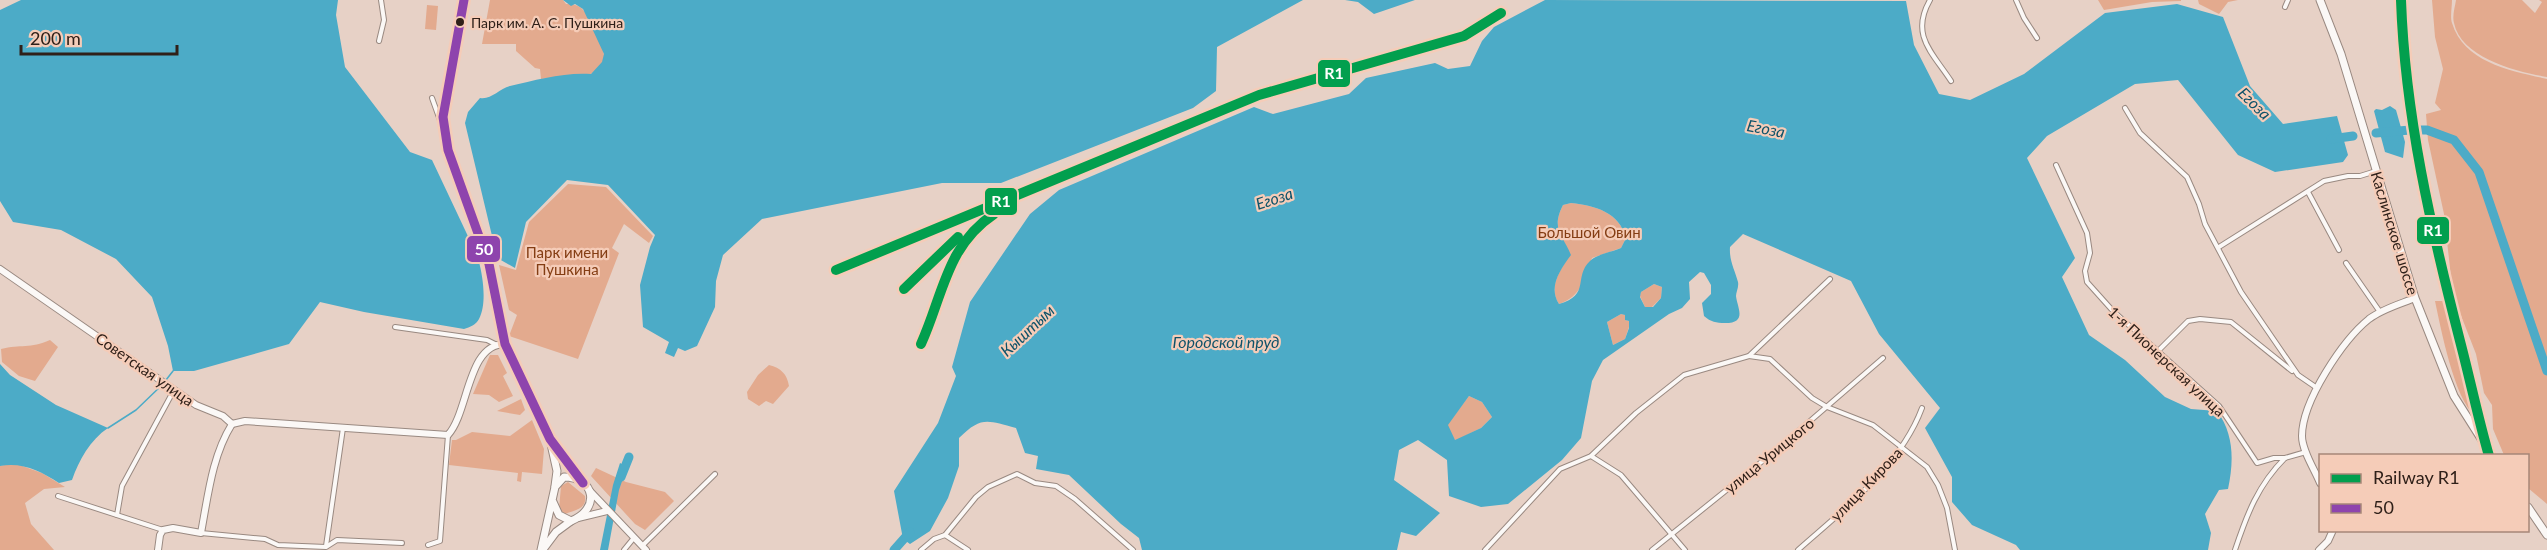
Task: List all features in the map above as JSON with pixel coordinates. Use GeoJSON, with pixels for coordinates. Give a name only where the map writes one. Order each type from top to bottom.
{"type":"FeatureCollection","features":[{"type":"Feature","properties":{"kind":"main road"},"geometry":{"type":"LineString","coordinates":[[464,0],[445,107],[444,128],[448,150],[489,264],[505,344],[550,438],[589,491],[591,504],[556,532],[542,550]]}},
{"type":"Feature","properties":{"kind":"main road","name":"Каслинское шоссе"},"geometry":{"type":"LineString","coordinates":[[2320,0],[2341,54],[2415,298],[2454,396],[2491,454]]}},
{"type":"Feature","properties":{"kind":"main road"},"geometry":{"type":"LineString","coordinates":[[542,550],[553,502],[557,471],[550,438]]}},
{"type":"Feature","properties":{"kind":"main road"},"geometry":{"type":"LineString","coordinates":[[555,487],[564,477],[583,483]]}},
{"type":"Feature","properties":{"kind":"main road"},"geometry":{"type":"LineString","coordinates":[[553,502],[559,515],[573,520]]}},
{"type":"Feature","properties":{"kind":"main road"},"geometry":{"type":"LineString","coordinates":[[2529,508],[2547,535]]}},
{"type":"Feature","properties":{"kind":"street"},"geometry":{"type":"LineString","coordinates":[[379,41],[384,20],[381,0]]}},
{"type":"Feature","properties":{"kind":"street"},"geometry":{"type":"LineString","coordinates":[[1930,0],[1921,22],[1924,40],[1951,81]]}},
{"type":"Feature","properties":{"kind":"street"},"geometry":{"type":"LineString","coordinates":[[2016,0],[2037,38]]}},
{"type":"Feature","properties":{"kind":"street"},"geometry":{"type":"LineString","coordinates":[[2285,8],[2288,0]]}},
{"type":"Feature","properties":{"kind":"street"},"geometry":{"type":"LineString","coordinates":[[432,98],[444,128]]}},
{"type":"Feature","properties":{"kind":"street"},"geometry":{"type":"LineString","coordinates":[[2125,108],[2140,133],[2187,177],[2205,224],[2241,292],[2298,375]]}},
{"type":"Feature","properties":{"kind":"street","name":"1-я Пионерская улица"},"geometry":{"type":"LineString","coordinates":[[2056,165],[2087,233],[2090,253],[2085,271],[2087,282],[2113,311],[2219,406],[2257,463],[2274,458],[2285,458]]}},
{"type":"Feature","properties":{"kind":"street"},"geometry":{"type":"LineString","coordinates":[[2219,248],[2324,181],[2360,176],[2376,171]]}},
{"type":"Feature","properties":{"kind":"street"},"geometry":{"type":"LineString","coordinates":[[2308,192],[2339,250]]}},
{"type":"Feature","properties":{"kind":"street"},"geometry":{"type":"LineString","coordinates":[[2346,263],[2380,312]]}},
{"type":"Feature","properties":{"kind":"street","name":"Советская улица"},"geometry":{"type":"LineString","coordinates":[[0,268],[196,405],[224,416],[232,424]]}},
{"type":"Feature","properties":{"kind":"street"},"geometry":{"type":"LineString","coordinates":[[1749,356],[1830,279]]}},
{"type":"Feature","properties":{"kind":"street"},"geometry":{"type":"LineString","coordinates":[[2319,481],[2301,438],[2304,422],[2318,388],[2349,338],[2380,312],[2415,298]]}},
{"type":"Feature","properties":{"kind":"street"},"geometry":{"type":"LineString","coordinates":[[2159,350],[2188,321],[2200,319],[2231,322],[2318,388]]}},
{"type":"Feature","properties":{"kind":"street"},"geometry":{"type":"LineString","coordinates":[[395,327],[505,344]]}},
{"type":"Feature","properties":{"kind":"street"},"geometry":{"type":"LineString","coordinates":[[428,545],[440,542],[448,435],[458,419],[478,361],[486,350],[495,344]]}},
{"type":"Feature","properties":{"kind":"street"},"geometry":{"type":"LineString","coordinates":[[1485,550],[1560,469],[1591,456],[1636,413],[1684,375],[1749,356],[1770,359],[1812,398],[1827,407],[1873,425],[1927,467],[1938,484],[1947,508],[1955,550]]}},
{"type":"Feature","properties":{"kind":"street","name":"улица Урицкого"},"geometry":{"type":"LineString","coordinates":[[1652,550],[1827,407],[1883,358]]}},
{"type":"Feature","properties":{"kind":"street"},"geometry":{"type":"LineString","coordinates":[[117,515],[122,486],[174,390]]}},
{"type":"Feature","properties":{"kind":"street","name":"улица Кирова"},"geometry":{"type":"LineString","coordinates":[[1798,550],[1865,488],[1902,447],[1912,432],[1922,408]]}},
{"type":"Feature","properties":{"kind":"street"},"geometry":{"type":"LineString","coordinates":[[201,532],[210,484],[225,437],[232,424],[245,421],[448,435]]}},
{"type":"Feature","properties":{"kind":"street"},"geometry":{"type":"LineString","coordinates":[[326,547],[343,428]]}},
{"type":"Feature","properties":{"kind":"street"},"geometry":{"type":"LineString","coordinates":[[2235,550],[2246,518],[2267,476],[2285,458],[2307,452]]}},
{"type":"Feature","properties":{"kind":"street"},"geometry":{"type":"LineString","coordinates":[[1591,456],[1621,475],[1684,550]]}},
{"type":"Feature","properties":{"kind":"street"},"geometry":{"type":"LineString","coordinates":[[589,491],[644,548],[715,474]]}},
{"type":"Feature","properties":{"kind":"street"},"geometry":{"type":"LineString","coordinates":[[921,550],[934,539],[945,535],[976,497],[988,487],[1017,474],[1035,483],[1056,486],[1075,499],[1133,550]]}},
{"type":"Feature","properties":{"kind":"street"},"geometry":{"type":"LineString","coordinates":[[58,496],[163,530],[173,528],[265,539],[278,545],[326,547],[337,540],[402,543]]}},
{"type":"Feature","properties":{"kind":"street"},"geometry":{"type":"LineString","coordinates":[[573,520],[607,511]]}},
{"type":"Feature","properties":{"kind":"street"},"geometry":{"type":"LineString","coordinates":[[158,550],[163,530]]}},
{"type":"Feature","properties":{"kind":"street"},"geometry":{"type":"LineString","coordinates":[[2319,550],[2328,541],[2332,532]]}},
{"type":"Feature","properties":{"kind":"street"},"geometry":{"type":"LineString","coordinates":[[945,535],[968,550]]}},
{"type":"Feature","properties":{"kind":"street"},"geometry":{"type":"LineString","coordinates":[[624,550],[633,539]]}},
{"type":"Feature","properties":{"kind":"green space"},"geometry":{"type":"Polygon","coordinates":[[[490,0],[563,0],[566,4],[578,6],[586,15],[599,39],[604,55],[602,63],[591,74],[541,79],[540,69],[535,68],[516,51],[516,44],[482,44],[490,0]]]}},
{"type":"Feature","properties":{"kind":"green space"},"geometry":{"type":"Polygon","coordinates":[[[2098,0],[2181,1],[2152,2],[2104,10],[2098,0]]]}},
{"type":"Feature","properties":{"kind":"green space"},"geometry":{"type":"Polygon","coordinates":[[[2198,0],[2238,0],[2228,2],[2219,14],[2199,4],[2198,0]]]}},
{"type":"Feature","properties":{"kind":"green space"},"geometry":{"type":"Polygon","coordinates":[[[2432,0],[2452,0],[2451,21],[2458,37],[2467,48],[2491,63],[2547,79],[2547,504],[2529,489],[2529,454],[2504,454],[2493,429],[2492,405],[2484,393],[2476,354],[2453,295],[2444,214],[2428,140],[2426,114],[2441,110],[2435,103],[2443,69],[2435,37],[2432,0]]]}},
{"type":"Feature","properties":{"kind":"green space"},"geometry":{"type":"Polygon","coordinates":[[[2456,0],[2522,0],[2535,13],[2542,2],[2539,0],[2547,0],[2547,77],[2506,67],[2467,46],[2454,23],[2456,0]]]}},
{"type":"Feature","properties":{"kind":"green space"},"geometry":{"type":"Polygon","coordinates":[[[427,5],[438,6],[436,30],[425,29],[427,5]]]}},
{"type":"Feature","properties":{"kind":"green space","name":"Парк имени Пушкина"},"geometry":{"type":"Polygon","coordinates":[[[568,184],[606,187],[653,236],[649,243],[624,224],[612,248],[619,253],[578,359],[509,336],[517,315],[509,310],[499,265],[516,270],[529,222],[568,184]]]}},
{"type":"Feature","properties":{"kind":"green space","name":"Большой Овин"},"geometry":{"type":"Polygon","coordinates":[[[1571,203],[1589,206],[1612,216],[1623,229],[1626,238],[1621,248],[1592,258],[1577,292],[1559,304],[1555,285],[1570,255],[1559,231],[1558,220],[1563,205],[1571,203]]]}},
{"type":"Feature","properties":{"kind":"green space"},"geometry":{"type":"Polygon","coordinates":[[[1654,284],[1662,287],[1661,298],[1652,307],[1645,307],[1640,296],[1641,292],[1654,284]]]}},
{"type":"Feature","properties":{"kind":"green space"},"geometry":{"type":"Polygon","coordinates":[[[2435,301],[2444,301],[2475,416],[2467,407],[2455,379],[2435,301]]]}},
{"type":"Feature","properties":{"kind":"green space"},"geometry":{"type":"Polygon","coordinates":[[[1621,314],[1626,315],[1625,320],[1630,324],[1625,339],[1613,345],[1607,322],[1621,314]]]}},
{"type":"Feature","properties":{"kind":"green space"},"geometry":{"type":"Polygon","coordinates":[[[50,340],[58,347],[35,381],[19,376],[2,362],[1,349],[50,340]]]}},
{"type":"Feature","properties":{"kind":"green space"},"geometry":{"type":"Polygon","coordinates":[[[490,355],[498,355],[507,373],[503,376],[513,396],[499,402],[489,395],[473,394],[490,355]]]}},
{"type":"Feature","properties":{"kind":"green space"},"geometry":{"type":"Polygon","coordinates":[[[769,365],[783,372],[789,386],[773,404],[766,401],[759,406],[748,399],[747,392],[758,375],[769,365]]]}},
{"type":"Feature","properties":{"kind":"green space"},"geometry":{"type":"Polygon","coordinates":[[[1469,396],[1482,402],[1492,417],[1481,428],[1455,441],[1447,425],[1469,396]]]}},
{"type":"Feature","properties":{"kind":"green space"},"geometry":{"type":"Polygon","coordinates":[[[521,399],[525,410],[520,415],[497,411],[521,399]]]}},
{"type":"Feature","properties":{"kind":"green space"},"geometry":{"type":"Polygon","coordinates":[[[532,420],[544,449],[542,474],[522,472],[521,482],[517,481],[518,473],[449,465],[452,440],[472,432],[510,436],[532,420]]]}},
{"type":"Feature","properties":{"kind":"green space"},"geometry":{"type":"Polygon","coordinates":[[[14,463],[42,473],[65,487],[44,489],[25,503],[31,524],[54,550],[0,550],[0,466],[14,463]]]}},
{"type":"Feature","properties":{"kind":"green space"},"geometry":{"type":"Polygon","coordinates":[[[596,468],[626,482],[665,492],[674,501],[645,530],[635,524],[591,476],[596,468]]]}},
{"type":"Feature","properties":{"kind":"green space"},"geometry":{"type":"Polygon","coordinates":[[[568,482],[585,496],[585,500],[580,508],[565,514],[559,509],[561,486],[568,482]]]}},
{"type":"Feature","properties":{"kind":"water"},"geometry":{"type":"Polygon","coordinates":[[[21,0],[338,0],[336,15],[345,67],[410,152],[432,160],[474,249],[493,240],[465,123],[468,112],[480,98],[488,97],[506,87],[561,75],[591,74],[602,62],[604,54],[583,9],[575,4],[571,6],[563,0],[1303,0],[1217,47],[1216,91],[1193,108],[1001,183],[942,183],[762,219],[723,255],[716,281],[715,307],[697,346],[685,351],[678,348],[674,357],[665,353],[669,342],[643,327],[640,285],[655,235],[608,185],[567,180],[526,222],[515,268],[499,259],[495,254],[479,262],[484,298],[479,319],[471,327],[464,329],[320,302],[289,344],[194,371],[173,371],[168,346],[152,297],[116,259],[61,230],[13,222],[0,201],[0,10],[21,0]]]}},
{"type":"Feature","properties":{"kind":"water"},"geometry":{"type":"Polygon","coordinates":[[[1345,0],[1415,0],[1374,14],[1358,2],[1345,0]]]}},
{"type":"Feature","properties":{"kind":"water","name":"Городской пруд"},"geometry":{"type":"Polygon","coordinates":[[[1545,0],[1906,1],[1914,45],[1939,94],[1970,100],[2024,74],[2105,13],[2177,4],[2223,17],[2250,86],[2283,124],[2337,116],[2348,155],[2343,162],[2275,172],[2238,155],[2178,80],[2135,84],[2047,136],[2027,158],[2075,258],[2062,277],[2089,335],[2125,360],[2165,397],[2191,409],[2217,411],[2223,420],[2230,438],[2231,468],[2228,489],[2219,490],[2205,514],[2211,533],[2208,550],[2020,550],[2016,545],[1972,525],[1952,502],[1952,477],[1925,428],[1940,408],[1879,334],[1851,281],[1743,234],[1730,247],[1731,261],[1738,284],[1736,296],[1739,317],[1737,320],[1719,323],[1704,316],[1702,303],[1711,294],[1711,285],[1704,273],[1700,272],[1689,282],[1690,299],[1682,308],[1669,314],[1603,360],[1592,381],[1581,438],[1562,460],[1508,504],[1481,507],[1449,496],[1447,460],[1418,440],[1399,450],[1394,480],[1440,513],[1416,536],[1401,532],[1397,550],[1142,550],[1139,538],[1069,475],[1036,469],[1038,456],[1025,453],[1016,428],[991,422],[973,426],[959,438],[959,466],[948,498],[930,531],[910,544],[903,539],[894,491],[938,423],[956,376],[952,367],[970,302],[1030,214],[1059,190],[1254,107],[1273,114],[1349,94],[1366,78],[1435,63],[1448,69],[1470,66],[1482,41],[1494,27],[1545,0]],[[1580,204],[1563,205],[1558,226],[1571,255],[1559,273],[1555,285],[1559,304],[1575,296],[1582,273],[1590,261],[1621,248],[1626,238],[1618,222],[1605,212],[1580,204]],[[1654,284],[1641,292],[1640,297],[1645,307],[1653,307],[1661,298],[1662,287],[1654,284]],[[1621,314],[1607,322],[1613,345],[1625,339],[1629,321],[1625,320],[1625,315],[1621,314]],[[1469,396],[1448,425],[1455,440],[1481,428],[1492,417],[1482,402],[1469,396]]]}},
{"type":"Feature","properties":{"kind":"water"},"geometry":{"type":"Polygon","coordinates":[[[2390,106],[2396,110],[2405,142],[2403,158],[2385,152],[2374,111],[2390,106]]]}},
{"type":"Feature","properties":{"kind":"water"},"geometry":{"type":"Polygon","coordinates":[[[0,364],[10,375],[56,405],[108,428],[86,451],[72,480],[59,483],[31,468],[16,465],[0,466],[0,364]]]}},
{"type":"Feature","properties":{"kind":"water"},"geometry":{"type":"Polygon","coordinates":[[[620,463],[627,467],[619,490],[608,550],[600,550],[613,485],[620,463]]]}},
{"type":"Feature","properties":{"kind":"waterway","name":"Егоза"},"geometry":{"type":"LineString","coordinates":[[2376,133],[2410,130]]}},
{"type":"Feature","properties":{"kind":"waterway","name":"Егоза"},"geometry":{"type":"LineString","coordinates":[[2417,130],[2427,130],[2454,140],[2479,172],[2547,371]]}},
{"type":"Feature","properties":{"kind":"waterway","name":"Егоза"},"geometry":{"type":"LineString","coordinates":[[2331,139],[2353,136]]}},
{"type":"Feature","properties":{"kind":"waterway"},"geometry":{"type":"LineString","coordinates":[[166,380],[173,371]]}},
{"type":"Feature","properties":{"kind":"waterway"},"geometry":{"type":"LineString","coordinates":[[108,428],[136,410],[163,384]]}},
{"type":"Feature","properties":{"kind":"waterway"},"geometry":{"type":"LineString","coordinates":[[621,477],[629,457]]}},
{"type":"Feature","properties":{"kind":"waterway"},"geometry":{"type":"LineString","coordinates":[[894,550],[910,532]]}},
{"type":"Feature","properties":{"kind":"rail line","name":"R1"},"geometry":{"type":"LineString","coordinates":[[2401,0],[2403,43],[2421,172],[2439,256],[2488,454]]}},
{"type":"Feature","properties":{"kind":"rail line","name":"R1"},"geometry":{"type":"LineString","coordinates":[[836,270],[1259,95],[1464,36],[1501,13]]}},
{"type":"Feature","properties":{"kind":"rail line","name":"R1"},"geometry":{"type":"LineString","coordinates":[[921,344],[956,257],[965,241],[994,214]]}},
{"type":"Feature","properties":{"kind":"rail line","name":"R1"},"geometry":{"type":"LineString","coordinates":[[904,289],[958,237]]}},
{"type":"Feature","properties":{"kind":"transit line","name":"50"},"geometry":{"type":"LineString","coordinates":[[464,0],[443,117],[448,150],[489,264],[505,344],[550,439],[583,483]]}},
{"type":"Feature","properties":{"kind":"place","name":"Парк им. А. С. Пушкина"},"geometry":{"type":"Point","coordinates":[460,22]}},
{"type":"Feature","properties":{"kind":"water label","name":"Кыштым"},"geometry":{"type":"Point","coordinates":[1027,330]}}]}
